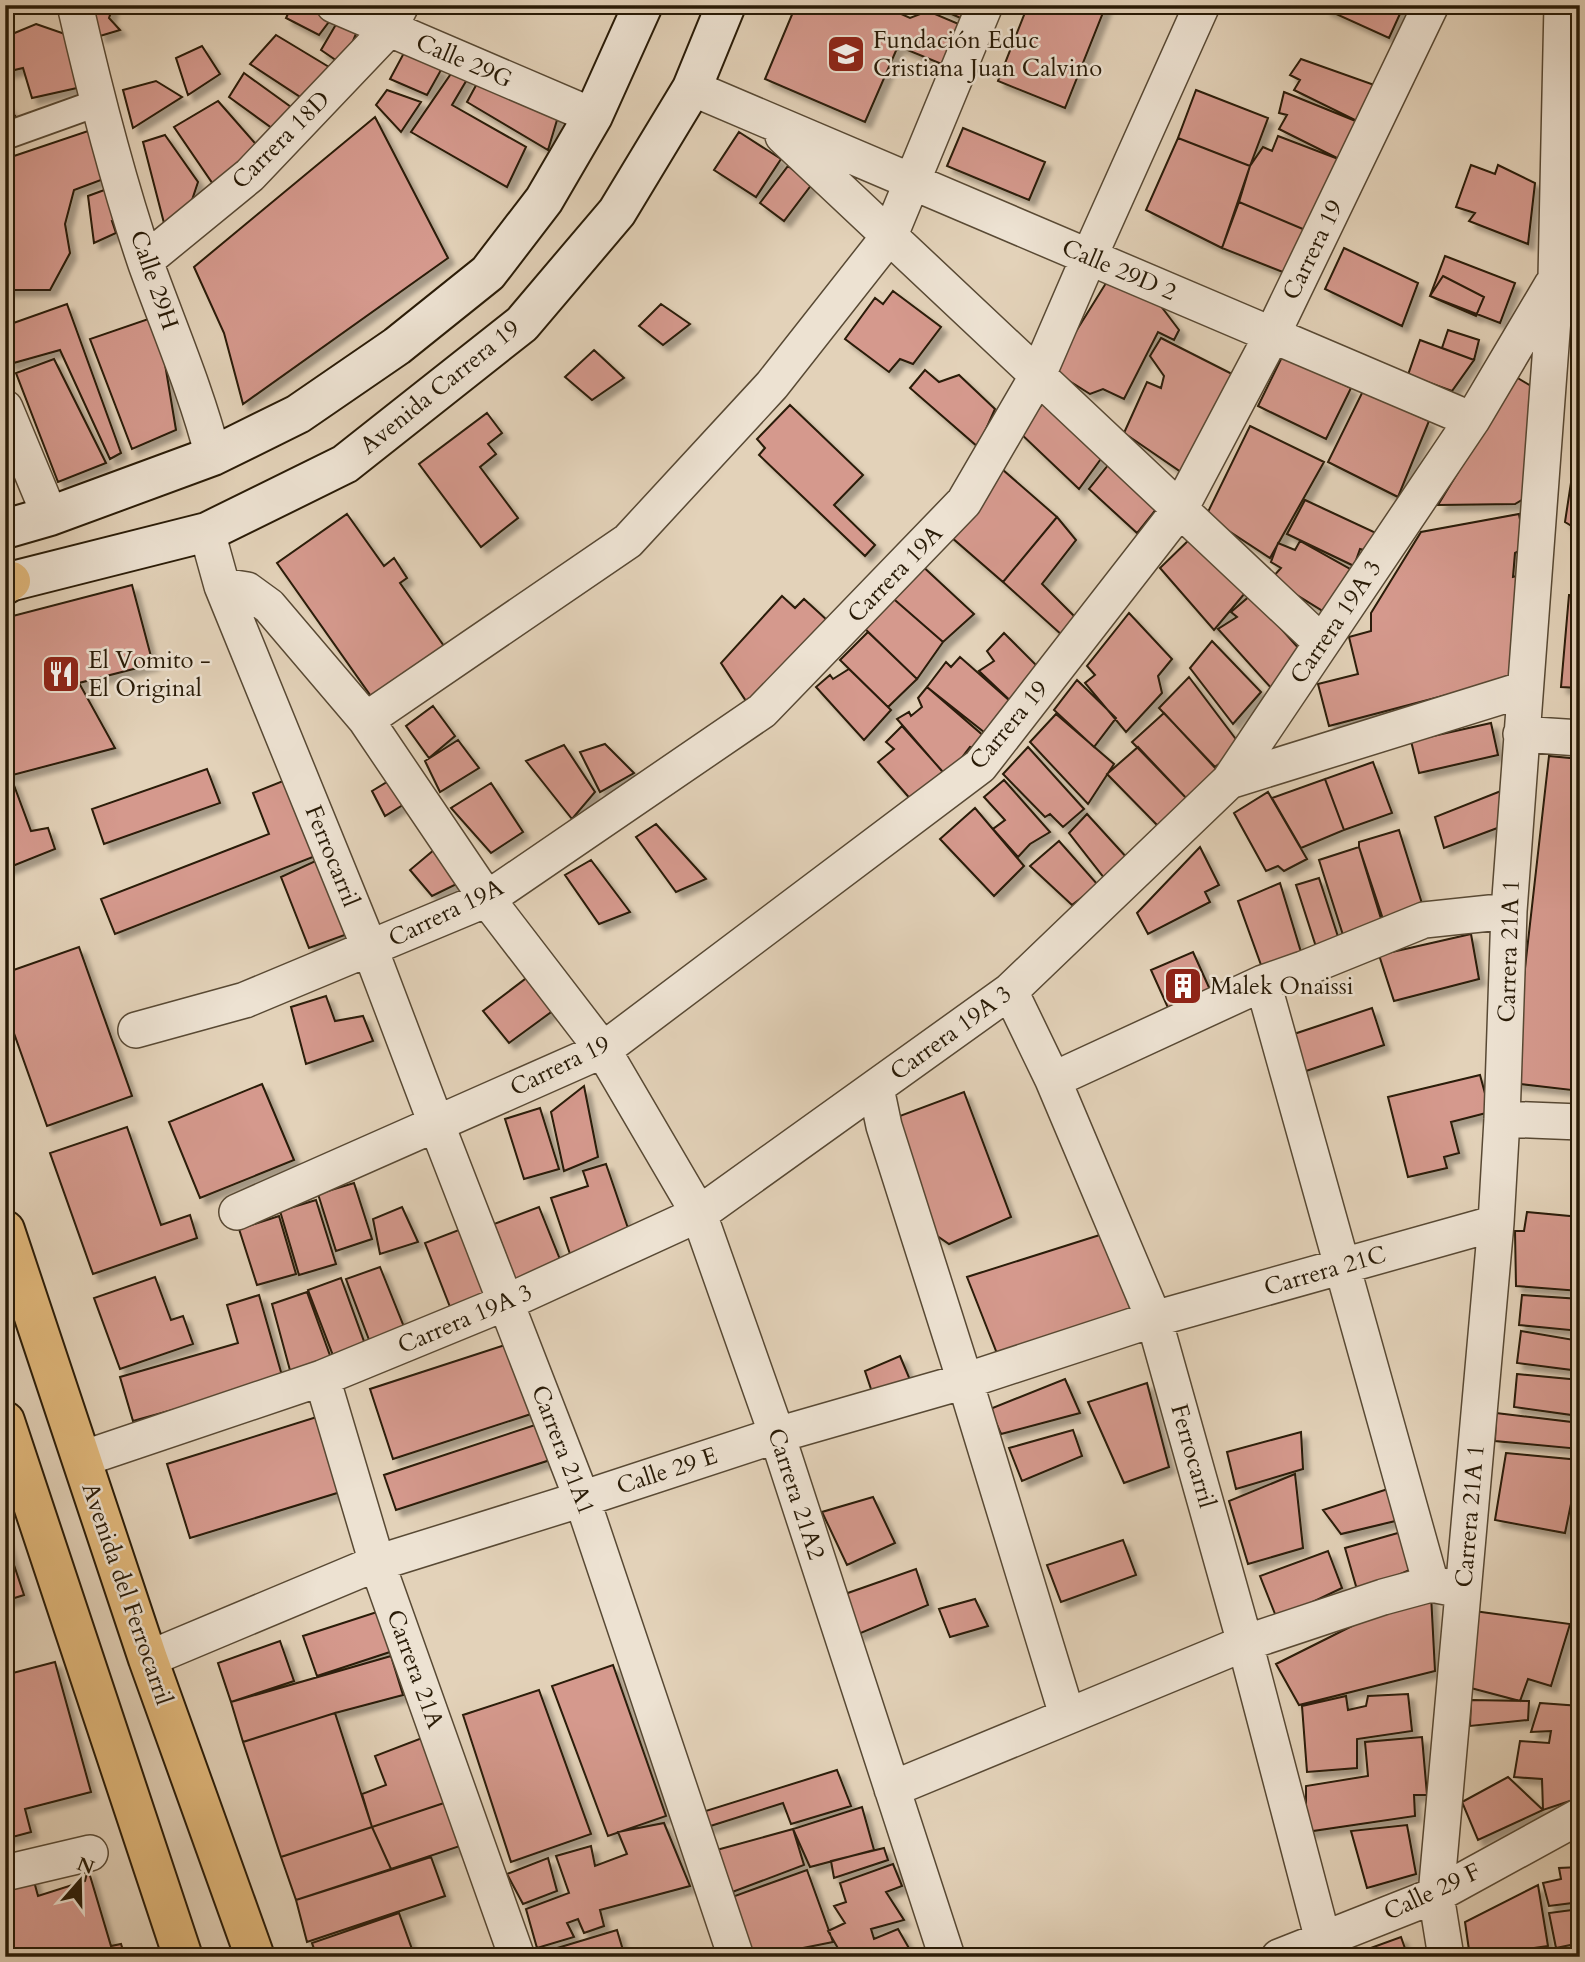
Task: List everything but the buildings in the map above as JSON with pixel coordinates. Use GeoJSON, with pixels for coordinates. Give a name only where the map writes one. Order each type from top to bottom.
{"type":"FeatureCollection","features":[{"type":"Feature","properties":{"kind":"main road"},"geometry":{"type":"LineString","coordinates":[[5,529],[50,516],[213,456],[298,414],[397,346],[488,273],[544,200],[593,116],[643,5]]}},
{"type":"Feature","properties":{"kind":"main road","name":"Avenida Carrera 19"},"geometry":{"type":"LineString","coordinates":[[7,583],[207,532],[345,464],[522,324],[617,212],[692,88],[726,5]]}},
{"type":"Feature","properties":{"kind":"main road","name":"Avenida del Ferrocarril"},"geometry":{"type":"LineString","coordinates":[[5,1230],[148,1659],[255,1957]]}},
{"type":"Feature","properties":{"kind":"main road"},"geometry":{"type":"LineString","coordinates":[[5,1421],[183,1957]]}},
{"type":"Feature","properties":{"kind":"street","name":"Calle 29H"},"geometry":{"type":"LineString","coordinates":[[75,5],[97,103],[145,261],[201,413],[213,456]]}},
{"type":"Feature","properties":{"kind":"street","name":"Calle 29G"},"geometry":{"type":"LineString","coordinates":[[334,5],[395,17],[593,116]]}},
{"type":"Feature","properties":{"kind":"street"},"geometry":{"type":"LineString","coordinates":[[366,720],[628,541],[772,385],[890,235],[985,5]]}},
{"type":"Feature","properties":{"kind":"street","name":"Carrera 19A"},"geometry":{"type":"LineString","coordinates":[[370,949],[487,899],[762,711],[964,502],[1038,375],[1202,5]]}},
{"type":"Feature","properties":{"kind":"street","name":"Carrera 19"},"geometry":{"type":"LineString","coordinates":[[236,1212],[603,1050],[980,766],[1180,509],[1272,335],[1431,5]]}},
{"type":"Feature","properties":{"kind":"street","name":"Carrera 21A 1"},"geometry":{"type":"LineString","coordinates":[[1446,1957],[1436,1895],[1447,1587],[1496,1223],[1503,1119],[1509,911],[1521,734],[1556,278],[1569,216],[1562,5]]}},
{"type":"Feature","properties":{"kind":"street","name":"Carrera 18D"},"geometry":{"type":"LineString","coordinates":[[145,261],[250,175],[395,17]]}},
{"type":"Feature","properties":{"kind":"street","name":"Calle 29D 2"},"geometry":{"type":"LineString","coordinates":[[692,88],[1472,420]]}},
{"type":"Feature","properties":{"kind":"street"},"geometry":{"type":"LineString","coordinates":[[5,136],[97,103]]}},
{"type":"Feature","properties":{"kind":"street","name":"Calle 29D 2"},"geometry":{"type":"LineString","coordinates":[[766,120],[1321,642]]}},
{"type":"Feature","properties":{"kind":"street","name":"Carrera 19A 3"},"geometry":{"type":"LineString","coordinates":[[82,1460],[322,1378],[507,1302],[699,1214],[1010,991],[1229,781],[1472,420],[1556,278]]}},
{"type":"Feature","properties":{"kind":"street"},"geometry":{"type":"LineString","coordinates":[[5,408],[50,516]]}},
{"type":"Feature","properties":{"kind":"street","name":"Ferrocarril"},"geometry":{"type":"LineString","coordinates":[[207,532],[222,586],[370,949]]}},
{"type":"Feature","properties":{"kind":"street","name":"Carrera 21A2"},"geometry":{"type":"LineString","coordinates":[[222,586],[247,590],[269,606],[366,720],[487,899],[603,1050],[699,1214],[777,1435],[947,1957]]}},
{"type":"Feature","properties":{"kind":"street"},"geometry":{"type":"LineString","coordinates":[[1229,781],[1525,689]]}},
{"type":"Feature","properties":{"kind":"street"},"geometry":{"type":"LineString","coordinates":[[1521,734],[1580,738]]}},
{"type":"Feature","properties":{"kind":"street"},"geometry":{"type":"LineString","coordinates":[[1053,1080],[1263,983],[1424,920],[1509,911]]}},
{"type":"Feature","properties":{"kind":"street"},"geometry":{"type":"LineString","coordinates":[[136,1030],[245,1000],[370,949]]}},
{"type":"Feature","properties":{"kind":"street","name":"Carrera 21A1"},"geometry":{"type":"LineString","coordinates":[[370,949],[582,1499],[736,1957]]}},
{"type":"Feature","properties":{"kind":"street"},"geometry":{"type":"LineString","coordinates":[[892,1789],[1245,1643],[1383,1597],[1447,1587],[1343,1266],[1263,983]]}},
{"type":"Feature","properties":{"kind":"street","name":"Ferrocarril"},"geometry":{"type":"LineString","coordinates":[[1010,991],[1053,1080],[1154,1319],[1245,1643],[1323,1940]]}},
{"type":"Feature","properties":{"kind":"street"},"geometry":{"type":"LineString","coordinates":[[876,1088],[884,1126],[1067,1716]]}},
{"type":"Feature","properties":{"kind":"street"},"geometry":{"type":"LineString","coordinates":[[1503,1119],[1580,1122]]}},
{"type":"Feature","properties":{"kind":"street","name":"Carrera 21C"},"geometry":{"type":"LineString","coordinates":[[1154,1319],[1496,1223]]}},
{"type":"Feature","properties":{"kind":"street","name":"Calle 29 E"},"geometry":{"type":"LineString","coordinates":[[148,1659],[377,1563],[777,1435],[965,1381],[1154,1319]]}},
{"type":"Feature","properties":{"kind":"street","name":"Carrera 21A"},"geometry":{"type":"LineString","coordinates":[[322,1378],[377,1563],[517,1957]]}},
{"type":"Feature","properties":{"kind":"street","name":"Calle 29 F"},"geometry":{"type":"LineString","coordinates":[[1279,1957],[1436,1895],[1580,1816]]}},
{"type":"Feature","properties":{"kind":"street"},"geometry":{"type":"LineString","coordinates":[[5,1873],[90,1853]]}},
{"type":"Feature","properties":{"kind":"place","name":"Fundación Educ Cristiana Juan Calvino"},"geometry":{"type":"Point","coordinates":[846,54]}},
{"type":"Feature","properties":{"kind":"place","name":"El Vomito - El Original"},"geometry":{"type":"Point","coordinates":[61,674]}},
{"type":"Feature","properties":{"kind":"place","name":"Malek Onaissi"},"geometry":{"type":"Point","coordinates":[1183,986]}}]}
